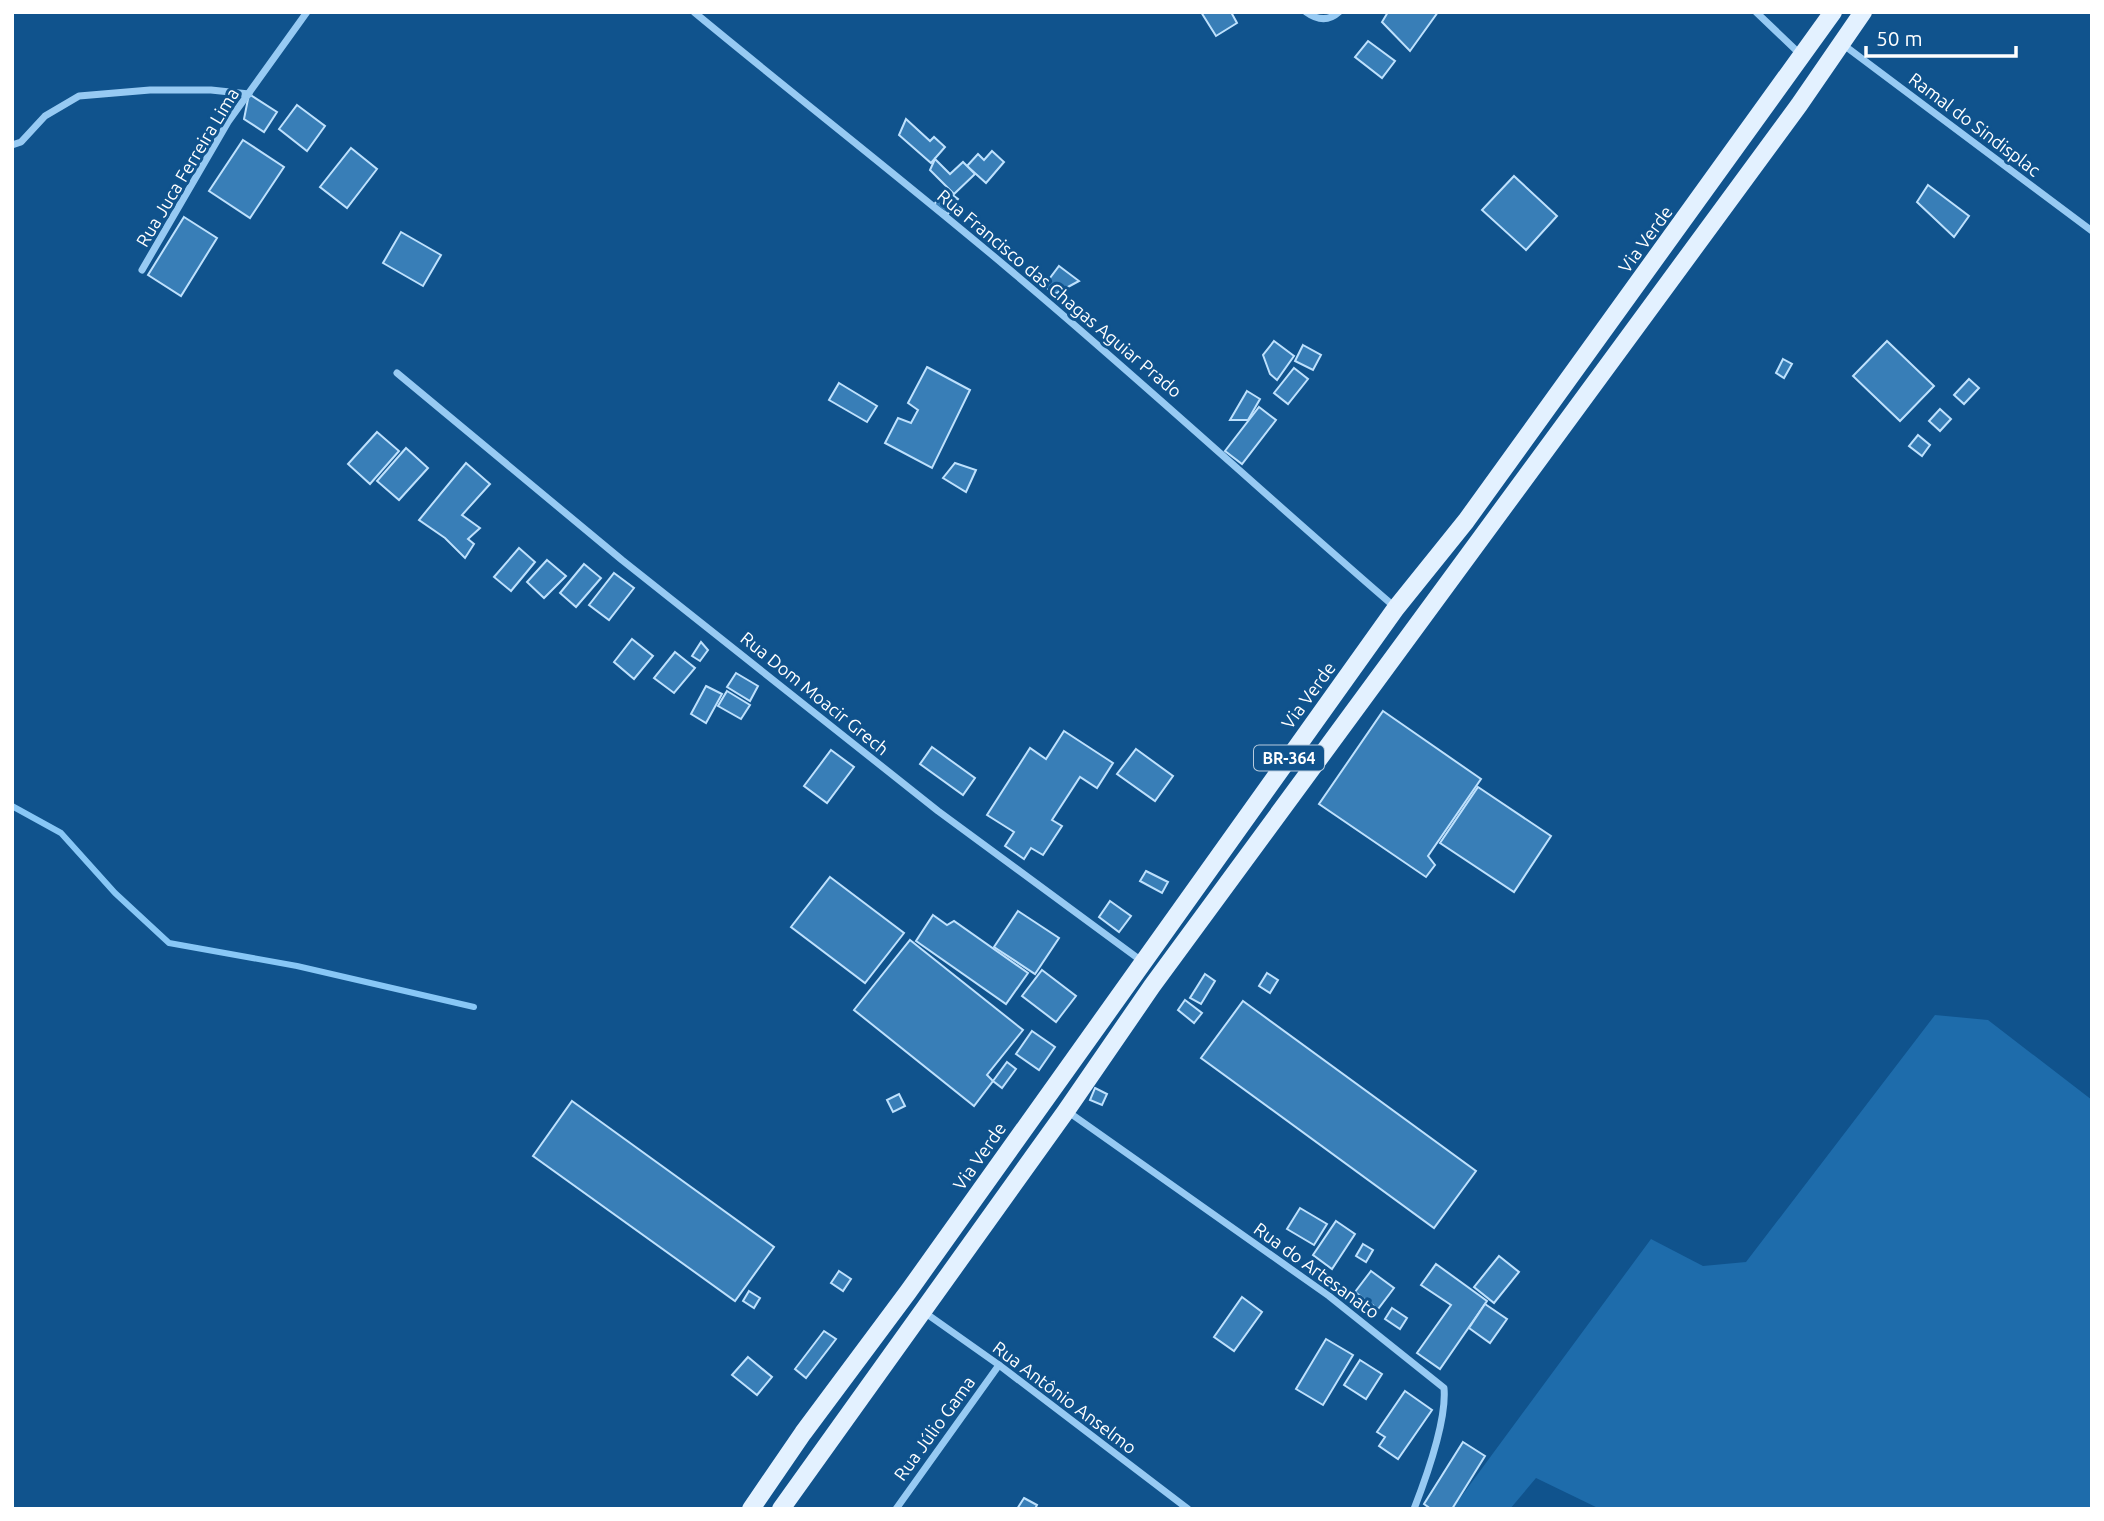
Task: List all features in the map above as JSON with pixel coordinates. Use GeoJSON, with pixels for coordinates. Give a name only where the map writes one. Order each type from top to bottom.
{"type":"FeatureCollection","features":[{"type":"Feature","properties":{"kind":"main road","name":"Via Verde"},"geometry":{"type":"LineString","coordinates":[[751,1509],[1396,608],[1466,521],[1833,12]]}},
{"type":"Feature","properties":{"kind":"main road","name":"BR-364"},"geometry":{"type":"LineString","coordinates":[[781,1509],[1160,975],[1799,105],[1863,12]]}},
{"type":"Feature","properties":{"kind":"street","name":"Rua Juca Ferreira Lima"},"geometry":{"type":"LineString","coordinates":[[142,270],[228,122],[307,12]]}},
{"type":"Feature","properties":{"kind":"street","name":"Rua Francisco das Chagas Aguiar Prado"},"geometry":{"type":"LineString","coordinates":[[694,12],[1009,269],[1178,414],[1305,530],[1396,608]]}},
{"type":"Feature","properties":{"kind":"street"},"geometry":{"type":"LineString","coordinates":[[1306,12],[1314,18],[1326,19],[1333,18],[1339,12]]}},
{"type":"Feature","properties":{"kind":"street"},"geometry":{"type":"LineString","coordinates":[[1756,12],[1802,55]]}},
{"type":"Feature","properties":{"kind":"street","name":"Ramal do Sindisplac"},"geometry":{"type":"LineString","coordinates":[[1840,42],[2092,231]]}},
{"type":"Feature","properties":{"kind":"street"},"geometry":{"type":"LineString","coordinates":[[12,145],[21,142],[45,116],[79,96],[150,90],[211,90],[249,94]]}},
{"type":"Feature","properties":{"kind":"street","name":"Rua Dom Moacir Grech"},"geometry":{"type":"LineString","coordinates":[[397,373],[622,560],[938,811],[1143,963]]}},
{"type":"Feature","properties":{"kind":"street","name":"Rua do Artesanato"},"geometry":{"type":"LineString","coordinates":[[1066,1111],[1329,1296],[1444,1388],[1445,1399],[1433,1450],[1414,1509]]}},
{"type":"Feature","properties":{"kind":"street","name":"Rua Antônio Anselmo"},"geometry":{"type":"LineString","coordinates":[[923,1311],[999,1365],[1188,1509]]}},
{"type":"Feature","properties":{"kind":"street","name":"Rua Júlio Gama"},"geometry":{"type":"LineString","coordinates":[[896,1509],[999,1365]]}},
{"type":"Feature","properties":{"kind":"shaded area"},"geometry":{"type":"Polygon","coordinates":[[[1935,1015],[1988,1020],[2092,1100],[2092,1509],[1600,1509],[1536,1478],[1510,1509],[1452,1509],[1651,1239],[1703,1266],[1746,1262],[1935,1015]]]}},
{"type":"Feature","properties":{"kind":"building"},"geometry":{"type":"Polygon","coordinates":[[[1201,12],[1231,12],[1237,23],[1216,36],[1201,12]]]}},
{"type":"Feature","properties":{"kind":"building"},"geometry":{"type":"Polygon","coordinates":[[[1388,12],[1438,12],[1410,51],[1382,22],[1388,12]]]}},
{"type":"Feature","properties":{"kind":"building"},"geometry":{"type":"Polygon","coordinates":[[[1368,41],[1395,61],[1382,78],[1355,57],[1368,41]]]}},
{"type":"Feature","properties":{"kind":"building"},"geometry":{"type":"Polygon","coordinates":[[[249,94],[277,112],[264,132],[244,119],[249,94]]]}},
{"type":"Feature","properties":{"kind":"building"},"geometry":{"type":"Polygon","coordinates":[[[297,105],[325,126],[307,151],[279,129],[297,105]]]}},
{"type":"Feature","properties":{"kind":"building"},"geometry":{"type":"Polygon","coordinates":[[[906,119],[930,141],[934,137],[945,147],[931,163],[899,135],[906,119]]]}},
{"type":"Feature","properties":{"kind":"building"},"geometry":{"type":"Polygon","coordinates":[[[243,140],[284,167],[250,218],[209,191],[243,140]]]}},
{"type":"Feature","properties":{"kind":"building"},"geometry":{"type":"Polygon","coordinates":[[[351,148],[377,169],[347,208],[320,187],[351,148]]]}},
{"type":"Feature","properties":{"kind":"building"},"geometry":{"type":"Polygon","coordinates":[[[992,151],[1004,162],[986,183],[967,166],[978,154],[984,160],[992,151]]]}},
{"type":"Feature","properties":{"kind":"building"},"geometry":{"type":"Polygon","coordinates":[[[935,159],[950,174],[963,162],[975,174],[954,194],[930,170],[935,159]]]}},
{"type":"Feature","properties":{"kind":"building"},"geometry":{"type":"Polygon","coordinates":[[[1514,176],[1557,216],[1526,250],[1482,210],[1514,176]]]}},
{"type":"Feature","properties":{"kind":"building"},"geometry":{"type":"Polygon","coordinates":[[[1928,185],[1969,216],[1954,237],[1917,202],[1928,185]]]}},
{"type":"Feature","properties":{"kind":"building"},"geometry":{"type":"Polygon","coordinates":[[[950,193],[958,199],[948,214],[934,205],[939,197],[945,201],[950,193]]]}},
{"type":"Feature","properties":{"kind":"building"},"geometry":{"type":"Polygon","coordinates":[[[184,217],[217,238],[181,296],[148,275],[184,217]]]}},
{"type":"Feature","properties":{"kind":"building"},"geometry":{"type":"Polygon","coordinates":[[[401,232],[441,255],[423,286],[383,263],[401,232]]]}},
{"type":"Feature","properties":{"kind":"building"},"geometry":{"type":"Polygon","coordinates":[[[1059,266],[1079,281],[1055,294],[1044,286],[1059,266]]]}},
{"type":"Feature","properties":{"kind":"building"},"geometry":{"type":"Polygon","coordinates":[[[1274,341],[1294,356],[1277,380],[1270,374],[1263,355],[1274,341]]]}},
{"type":"Feature","properties":{"kind":"building"},"geometry":{"type":"Polygon","coordinates":[[[1887,341],[1934,386],[1900,421],[1853,376],[1887,341]]]}},
{"type":"Feature","properties":{"kind":"building"},"geometry":{"type":"Polygon","coordinates":[[[1303,345],[1321,355],[1313,370],[1295,361],[1303,345]]]}},
{"type":"Feature","properties":{"kind":"building"},"geometry":{"type":"Polygon","coordinates":[[[1783,359],[1792,364],[1784,378],[1776,373],[1783,359]]]}},
{"type":"Feature","properties":{"kind":"building"},"geometry":{"type":"Polygon","coordinates":[[[927,367],[970,390],[932,468],[885,443],[898,418],[911,423],[918,410],[908,403],[927,367]]]}},
{"type":"Feature","properties":{"kind":"building"},"geometry":{"type":"Polygon","coordinates":[[[1294,368],[1308,379],[1288,404],[1274,393],[1294,368]]]}},
{"type":"Feature","properties":{"kind":"building"},"geometry":{"type":"Polygon","coordinates":[[[1969,379],[1979,388],[1964,404],[1954,395],[1969,379]]]}},
{"type":"Feature","properties":{"kind":"building"},"geometry":{"type":"Polygon","coordinates":[[[839,383],[877,406],[867,422],[829,400],[839,383]]]}},
{"type":"Feature","properties":{"kind":"building"},"geometry":{"type":"Polygon","coordinates":[[[1247,391],[1260,399],[1248,420],[1230,420],[1247,391]]]}},
{"type":"Feature","properties":{"kind":"building"},"geometry":{"type":"Polygon","coordinates":[[[1259,407],[1276,420],[1242,464],[1225,451],[1259,407]]]}},
{"type":"Feature","properties":{"kind":"building"},"geometry":{"type":"Polygon","coordinates":[[[1940,409],[1951,419],[1940,431],[1929,421],[1940,409]]]}},
{"type":"Feature","properties":{"kind":"building"},"geometry":{"type":"Polygon","coordinates":[[[377,432],[399,451],[370,484],[348,464],[377,432]]]}},
{"type":"Feature","properties":{"kind":"building"},"geometry":{"type":"Polygon","coordinates":[[[1918,435],[1930,445],[1922,456],[1909,446],[1918,435]]]}},
{"type":"Feature","properties":{"kind":"building"},"geometry":{"type":"Polygon","coordinates":[[[406,448],[428,468],[399,500],[377,481],[406,448]]]}},
{"type":"Feature","properties":{"kind":"building"},"geometry":{"type":"Polygon","coordinates":[[[466,463],[490,484],[462,515],[480,528],[468,539],[474,544],[465,558],[445,538],[419,520],[466,463]]]}},
{"type":"Feature","properties":{"kind":"building"},"geometry":{"type":"Polygon","coordinates":[[[955,463],[976,470],[966,492],[943,478],[955,463]]]}},
{"type":"Feature","properties":{"kind":"building"},"geometry":{"type":"Polygon","coordinates":[[[519,548],[535,562],[511,591],[494,577],[519,548]]]}},
{"type":"Feature","properties":{"kind":"building"},"geometry":{"type":"Polygon","coordinates":[[[547,560],[566,576],[544,598],[527,582],[547,560]]]}},
{"type":"Feature","properties":{"kind":"building"},"geometry":{"type":"Polygon","coordinates":[[[584,564],[601,578],[576,607],[560,593],[584,564]]]}},
{"type":"Feature","properties":{"kind":"building"},"geometry":{"type":"Polygon","coordinates":[[[614,573],[634,588],[609,620],[589,605],[614,573]]]}},
{"type":"Feature","properties":{"kind":"building"},"geometry":{"type":"Polygon","coordinates":[[[632,639],[653,656],[634,679],[614,662],[632,639]]]}},
{"type":"Feature","properties":{"kind":"building"},"geometry":{"type":"Polygon","coordinates":[[[701,642],[708,650],[700,661],[692,656],[701,642]]]}},
{"type":"Feature","properties":{"kind":"building"},"geometry":{"type":"Polygon","coordinates":[[[675,652],[695,668],[674,693],[654,678],[675,652]]]}},
{"type":"Feature","properties":{"kind":"building"},"geometry":{"type":"Polygon","coordinates":[[[736,673],[758,686],[750,701],[727,687],[736,673]]]}},
{"type":"Feature","properties":{"kind":"building"},"geometry":{"type":"Polygon","coordinates":[[[706,686],[722,694],[706,723],[691,714],[706,686]]]}},
{"type":"Feature","properties":{"kind":"building"},"geometry":{"type":"Polygon","coordinates":[[[727,691],[750,705],[741,719],[718,706],[727,691]]]}},
{"type":"Feature","properties":{"kind":"building"},"geometry":{"type":"Polygon","coordinates":[[[1383,711],[1481,779],[1428,856],[1435,865],[1426,877],[1319,804],[1383,711]]]}},
{"type":"Feature","properties":{"kind":"building"},"geometry":{"type":"Polygon","coordinates":[[[1064,731],[1113,763],[1097,788],[1080,777],[1052,820],[1062,826],[1043,855],[1031,848],[1024,859],[1005,846],[1014,832],[987,815],[1030,748],[1046,759],[1064,731]]]}},
{"type":"Feature","properties":{"kind":"building"},"geometry":{"type":"Polygon","coordinates":[[[932,747],[975,778],[963,795],[920,764],[932,747]]]}},
{"type":"Feature","properties":{"kind":"building"},"geometry":{"type":"Polygon","coordinates":[[[1136,749],[1173,776],[1155,801],[1117,774],[1136,749]]]}},
{"type":"Feature","properties":{"kind":"building"},"geometry":{"type":"Polygon","coordinates":[[[831,750],[854,767],[827,803],[804,786],[831,750]]]}},
{"type":"Feature","properties":{"kind":"building"},"geometry":{"type":"Polygon","coordinates":[[[1478,787],[1551,836],[1514,892],[1440,843],[1478,787]]]}},
{"type":"Feature","properties":{"kind":"building"},"geometry":{"type":"Polygon","coordinates":[[[1146,871],[1168,882],[1162,893],[1140,881],[1146,871]]]}},
{"type":"Feature","properties":{"kind":"building"},"geometry":{"type":"Polygon","coordinates":[[[830,877],[904,933],[865,983],[791,927],[830,877]]]}},
{"type":"Feature","properties":{"kind":"building"},"geometry":{"type":"Polygon","coordinates":[[[1110,901],[1131,916],[1119,932],[1099,917],[1110,901]]]}},
{"type":"Feature","properties":{"kind":"building"},"geometry":{"type":"Polygon","coordinates":[[[1018,911],[1059,938],[1035,974],[994,947],[1018,911]]]}},
{"type":"Feature","properties":{"kind":"building"},"geometry":{"type":"Polygon","coordinates":[[[933,915],[947,925],[954,921],[1028,973],[1006,1004],[916,941],[933,915]]]}},
{"type":"Feature","properties":{"kind":"building"},"geometry":{"type":"Polygon","coordinates":[[[910,940],[1023,1030],[987,1075],[993,1081],[974,1106],[854,1010],[910,940]]]}},
{"type":"Feature","properties":{"kind":"building"},"geometry":{"type":"Polygon","coordinates":[[[1042,970],[1076,996],[1056,1022],[1022,996],[1042,970]]]}},
{"type":"Feature","properties":{"kind":"building"},"geometry":{"type":"Polygon","coordinates":[[[1267,973],[1278,980],[1270,993],[1259,986],[1267,973]]]}},
{"type":"Feature","properties":{"kind":"building"},"geometry":{"type":"Polygon","coordinates":[[[1205,974],[1215,981],[1201,1004],[1190,998],[1205,974]]]}},
{"type":"Feature","properties":{"kind":"building"},"geometry":{"type":"Polygon","coordinates":[[[1185,1000],[1202,1013],[1194,1023],[1178,1010],[1185,1000]]]}},
{"type":"Feature","properties":{"kind":"building"},"geometry":{"type":"Polygon","coordinates":[[[1243,1001],[1476,1171],[1434,1228],[1201,1058],[1243,1001]]]}},
{"type":"Feature","properties":{"kind":"building"},"geometry":{"type":"Polygon","coordinates":[[[1032,1031],[1055,1047],[1039,1070],[1016,1054],[1032,1031]]]}},
{"type":"Feature","properties":{"kind":"building"},"geometry":{"type":"Polygon","coordinates":[[[1007,1062],[1016,1069],[1002,1088],[993,1081],[1007,1062]]]}},
{"type":"Feature","properties":{"kind":"building"},"geometry":{"type":"Polygon","coordinates":[[[1095,1088],[1107,1094],[1102,1105],[1090,1100],[1095,1088]]]}},
{"type":"Feature","properties":{"kind":"building"},"geometry":{"type":"Polygon","coordinates":[[[899,1094],[905,1106],[893,1112],[887,1100],[899,1094]]]}},
{"type":"Feature","properties":{"kind":"building"},"geometry":{"type":"Polygon","coordinates":[[[572,1101],[774,1247],[735,1301],[533,1156],[572,1101]]]}},
{"type":"Feature","properties":{"kind":"building"},"geometry":{"type":"Polygon","coordinates":[[[1300,1208],[1327,1224],[1314,1245],[1287,1229],[1300,1208]]]}},
{"type":"Feature","properties":{"kind":"building"},"geometry":{"type":"Polygon","coordinates":[[[1336,1221],[1355,1234],[1332,1269],[1313,1255],[1336,1221]]]}},
{"type":"Feature","properties":{"kind":"building"},"geometry":{"type":"Polygon","coordinates":[[[1363,1244],[1373,1250],[1366,1262],[1356,1256],[1363,1244]]]}},
{"type":"Feature","properties":{"kind":"building"},"geometry":{"type":"Polygon","coordinates":[[[1499,1256],[1519,1272],[1494,1303],[1474,1287],[1499,1256]]]}},
{"type":"Feature","properties":{"kind":"building"},"geometry":{"type":"Polygon","coordinates":[[[1436,1264],[1487,1301],[1440,1369],[1417,1353],[1451,1305],[1421,1285],[1436,1264]]]}},
{"type":"Feature","properties":{"kind":"building"},"geometry":{"type":"Polygon","coordinates":[[[839,1271],[851,1279],[843,1291],[831,1283],[839,1271]]]}},
{"type":"Feature","properties":{"kind":"building"},"geometry":{"type":"Polygon","coordinates":[[[1371,1271],[1394,1288],[1378,1309],[1355,1292],[1371,1271]]]}},
{"type":"Feature","properties":{"kind":"building"},"geometry":{"type":"Polygon","coordinates":[[[749,1291],[760,1298],[754,1308],[743,1301],[749,1291]]]}},
{"type":"Feature","properties":{"kind":"building"},"geometry":{"type":"Polygon","coordinates":[[[1242,1297],[1262,1312],[1234,1351],[1214,1337],[1242,1297]]]}},
{"type":"Feature","properties":{"kind":"building"},"geometry":{"type":"Polygon","coordinates":[[[1485,1304],[1507,1319],[1490,1343],[1469,1328],[1485,1304]]]}},
{"type":"Feature","properties":{"kind":"building"},"geometry":{"type":"Polygon","coordinates":[[[1392,1308],[1407,1318],[1400,1329],[1385,1319],[1392,1308]]]}},
{"type":"Feature","properties":{"kind":"building"},"geometry":{"type":"Polygon","coordinates":[[[824,1331],[836,1339],[806,1378],[795,1369],[824,1331]]]}},
{"type":"Feature","properties":{"kind":"building"},"geometry":{"type":"Polygon","coordinates":[[[1326,1339],[1353,1355],[1323,1405],[1296,1389],[1326,1339]]]}},
{"type":"Feature","properties":{"kind":"building"},"geometry":{"type":"Polygon","coordinates":[[[748,1357],[772,1377],[757,1395],[732,1375],[748,1357]]]}},
{"type":"Feature","properties":{"kind":"building"},"geometry":{"type":"Polygon","coordinates":[[[1360,1360],[1382,1374],[1366,1399],[1344,1385],[1360,1360]]]}},
{"type":"Feature","properties":{"kind":"building"},"geometry":{"type":"Polygon","coordinates":[[[1405,1391],[1432,1410],[1398,1459],[1379,1446],[1385,1437],[1377,1432],[1405,1391]]]}},
{"type":"Feature","properties":{"kind":"building"},"geometry":{"type":"Polygon","coordinates":[[[1463,1442],[1485,1456],[1452,1509],[1431,1509],[1424,1504],[1463,1442]]]}},
{"type":"Feature","properties":{"kind":"building"},"geometry":{"type":"Polygon","coordinates":[[[1024,1498],[1037,1505],[1035,1509],[1017,1509],[1024,1498]]]}},
{"type":"Feature","properties":{"kind":"waterway"},"geometry":{"type":"LineString","coordinates":[[12,806],[61,833],[115,893],[169,943],[297,966],[474,1007]]}}]}
